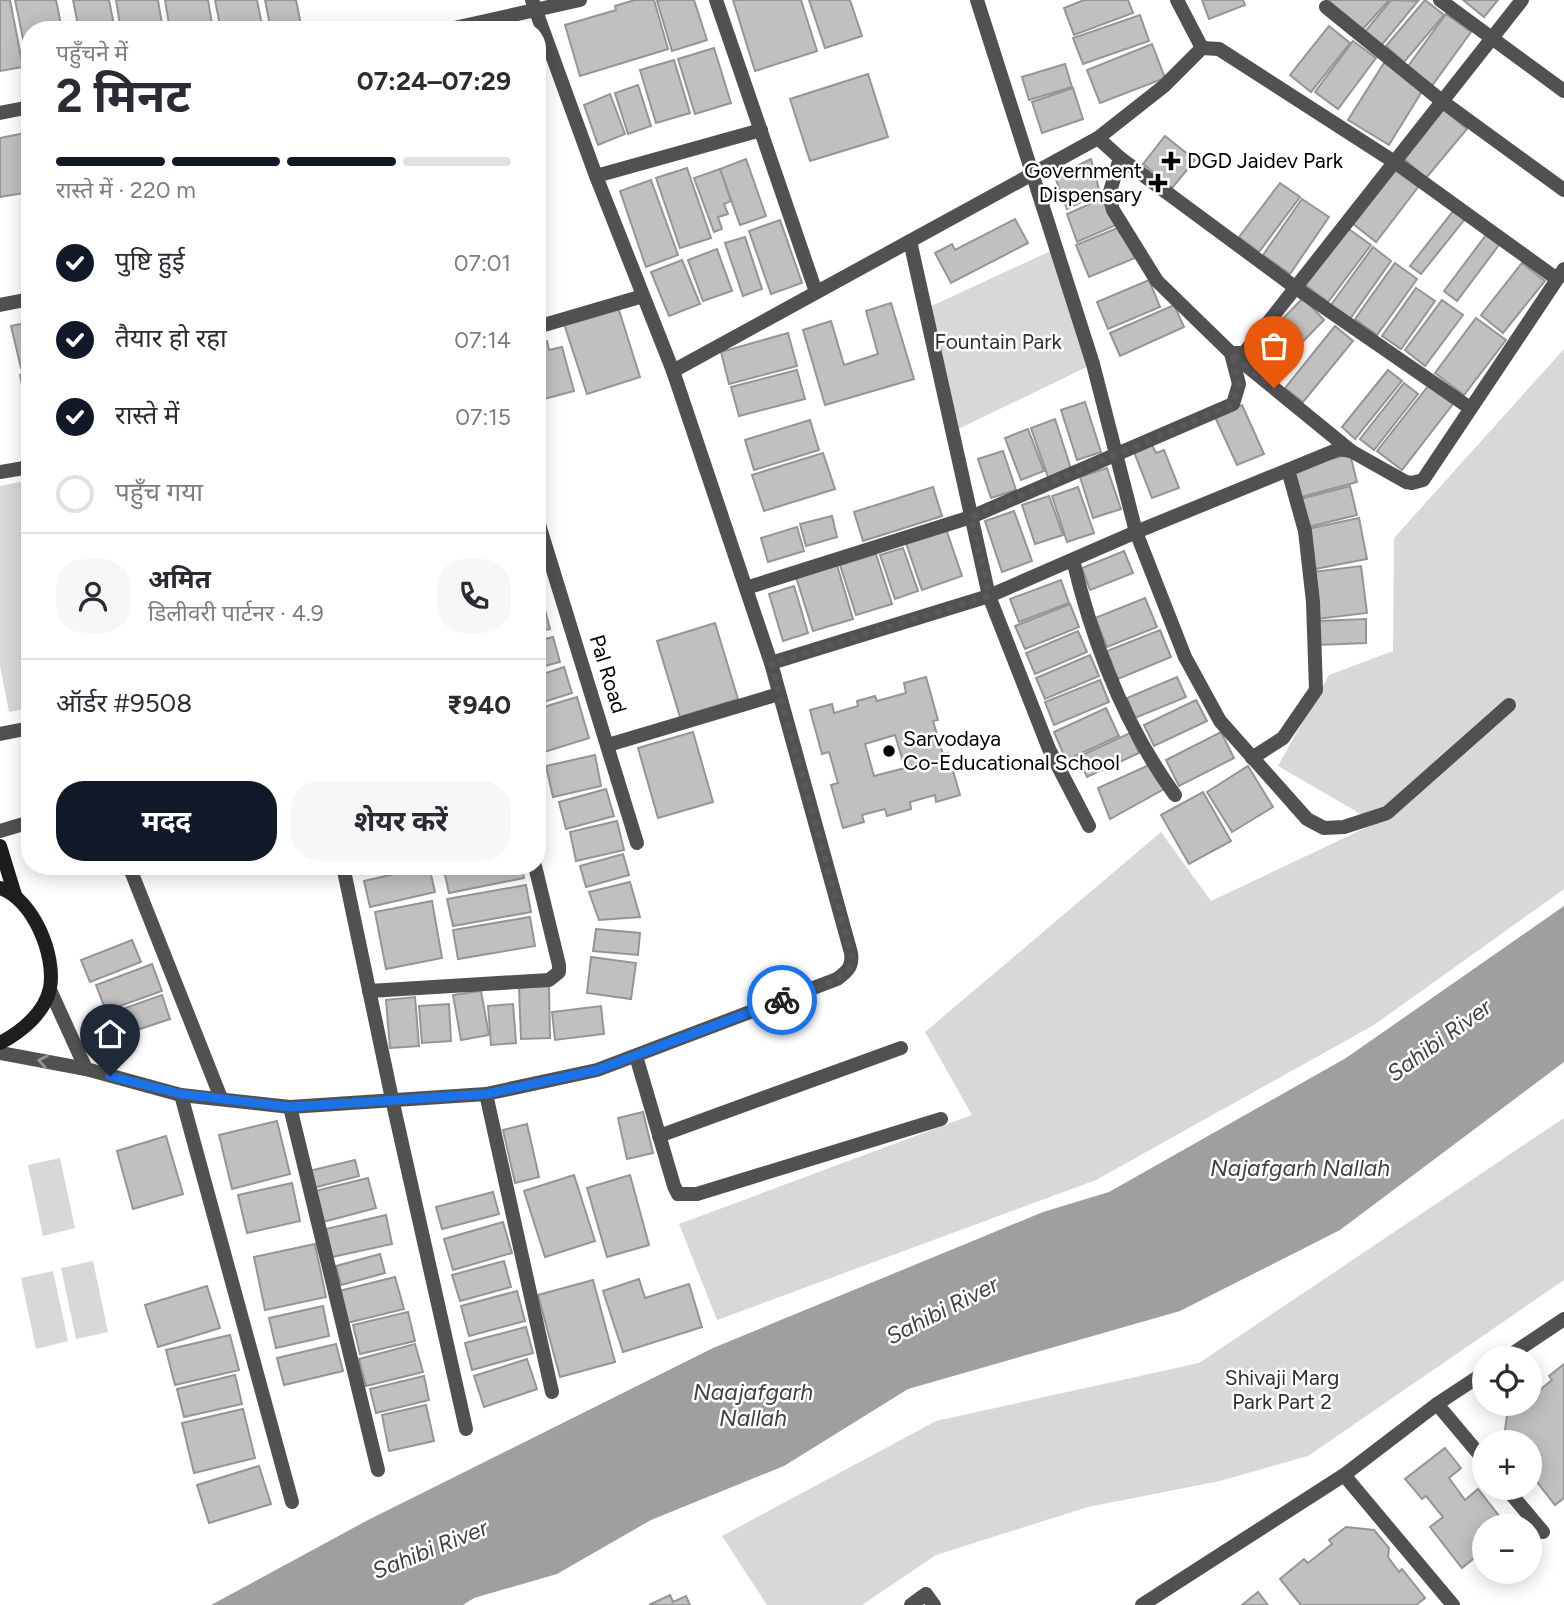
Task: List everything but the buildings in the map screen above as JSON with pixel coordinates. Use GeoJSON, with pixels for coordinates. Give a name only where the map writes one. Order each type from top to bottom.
{"type":"FeatureCollection","features":[{"type":"Feature","properties":{"kind":"street"},"geometry":{"type":"LineString","coordinates":[[478,21],[533,6],[580,0]]}},
{"type":"Feature","properties":{"kind":"street"},"geometry":{"type":"LineString","coordinates":[[716,0],[816,292]]}},
{"type":"Feature","properties":{"kind":"street"},"geometry":{"type":"LineString","coordinates":[[977,0],[1093,364],[1136,532],[1185,657],[1220,721],[1307,819],[1324,828],[1344,827],[1387,813],[1509,705]]}},
{"type":"Feature","properties":{"kind":"street"},"geometry":{"type":"LineString","coordinates":[[1177,0],[1202,48]]}},
{"type":"Feature","properties":{"kind":"street"},"geometry":{"type":"LineString","coordinates":[[1440,0],[1564,90]]}},
{"type":"Feature","properties":{"kind":"street"},"geometry":{"type":"LineString","coordinates":[[1231,353],[1244,353],[1522,0]]}},
{"type":"Feature","properties":{"kind":"street"},"geometry":{"type":"LineString","coordinates":[[1326,7],[1443,102],[1564,190]]}},
{"type":"Feature","properties":{"kind":"street"},"geometry":{"type":"LineString","coordinates":[[0,1054],[86,1069],[181,1094],[290,1107],[486,1094],[597,1070],[837,979],[852,963],[771,663],[746,587],[673,371],[546,41]]}},
{"type":"Feature","properties":{"kind":"street"},"geometry":{"type":"LineString","coordinates":[[673,371],[1098,138],[1164,86],[1202,48],[1219,48],[1560,274],[1423,480],[1406,482],[1351,451],[1231,353],[1157,281],[1113,210],[1109,195],[1120,158]]}},
{"type":"Feature","properties":{"kind":"street"},"geometry":{"type":"LineString","coordinates":[[0,113],[21,109]]}},
{"type":"Feature","properties":{"kind":"street"},"geometry":{"type":"LineString","coordinates":[[596,176],[761,130]]}},
{"type":"Feature","properties":{"kind":"street"},"geometry":{"type":"LineString","coordinates":[[1098,138],[1120,158],[1296,288],[1470,408]]}},
{"type":"Feature","properties":{"kind":"street"},"geometry":{"type":"LineString","coordinates":[[910,241],[989,596],[1049,749],[1089,826]]}},
{"type":"Feature","properties":{"kind":"street"},"geometry":{"type":"LineString","coordinates":[[546,324],[643,296]]}},
{"type":"Feature","properties":{"kind":"street"},"geometry":{"type":"LineString","coordinates":[[0,304],[21,300]]}},
{"type":"Feature","properties":{"kind":"street"},"geometry":{"type":"LineString","coordinates":[[746,587],[971,517],[1233,404],[1239,384],[1231,353]]}},
{"type":"Feature","properties":{"kind":"street"},"geometry":{"type":"LineString","coordinates":[[771,663],[989,596],[1339,449],[1351,451]]}},
{"type":"Feature","properties":{"kind":"street"},"geometry":{"type":"LineString","coordinates":[[0,472],[21,468]]}},
{"type":"Feature","properties":{"kind":"street"},"geometry":{"type":"LineString","coordinates":[[1252,758],[1283,738],[1316,690],[1313,602],[1305,531],[1289,470]]}},
{"type":"Feature","properties":{"kind":"street","name":"Pal Road"},"geometry":{"type":"LineString","coordinates":[[546,547],[637,843]]}},
{"type":"Feature","properties":{"kind":"street"},"geometry":{"type":"LineString","coordinates":[[1073,561],[1091,630],[1115,691],[1150,762],[1175,795]]}},
{"type":"Feature","properties":{"kind":"street"},"geometry":{"type":"LineString","coordinates":[[608,745],[779,694]]}},
{"type":"Feature","properties":{"kind":"street"},"geometry":{"type":"LineString","coordinates":[[0,734],[21,730]]}},
{"type":"Feature","properties":{"kind":"street"},"geometry":{"type":"LineString","coordinates":[[0,831],[21,825]]}},
{"type":"Feature","properties":{"kind":"street"},"geometry":{"type":"LineString","coordinates":[[0,846],[15,895],[37,923],[46,945],[50,990],[86,1069]]}},
{"type":"Feature","properties":{"kind":"street"},"geometry":{"type":"LineString","coordinates":[[134,875],[221,1098]]}},
{"type":"Feature","properties":{"kind":"street"},"geometry":{"type":"LineString","coordinates":[[345,875],[466,1429]]}},
{"type":"Feature","properties":{"kind":"street"},"geometry":{"type":"LineString","coordinates":[[369,991],[549,980],[554,977],[559,972],[559,965],[537,875]]}},
{"type":"Feature","properties":{"kind":"street"},"geometry":{"type":"LineString","coordinates":[[0,888],[15,895]]}},
{"type":"Feature","properties":{"kind":"street"},"geometry":{"type":"LineString","coordinates":[[0,1043],[37,1015],[50,990]]}},
{"type":"Feature","properties":{"kind":"street"},"geometry":{"type":"LineString","coordinates":[[659,1136],[901,1048]]}},
{"type":"Feature","properties":{"kind":"street"},"geometry":{"type":"LineString","coordinates":[[636,1056],[678,1194],[697,1194],[941,1119]]}},
{"type":"Feature","properties":{"kind":"street"},"geometry":{"type":"LineString","coordinates":[[181,1094],[292,1502]]}},
{"type":"Feature","properties":{"kind":"street"},"geometry":{"type":"LineString","coordinates":[[486,1094],[552,1392]]}},
{"type":"Feature","properties":{"kind":"street"},"geometry":{"type":"LineString","coordinates":[[290,1107],[378,1470]]}},
{"type":"Feature","properties":{"kind":"street"},"geometry":{"type":"LineString","coordinates":[[1524,1346],[1564,1320]]}},
{"type":"Feature","properties":{"kind":"street"},"geometry":{"type":"LineString","coordinates":[[1142,1605],[1344,1475],[1437,1404],[1472,1381]]}},
{"type":"Feature","properties":{"kind":"street"},"geometry":{"type":"LineString","coordinates":[[1437,1404],[1472,1446]]}},
{"type":"Feature","properties":{"kind":"street"},"geometry":{"type":"LineString","coordinates":[[1344,1475],[1453,1605]]}},
{"type":"Feature","properties":{"kind":"street"},"geometry":{"type":"LineString","coordinates":[[1516,1500],[1543,1532]]}},
{"type":"Feature","properties":{"kind":"street"},"geometry":{"type":"LineString","coordinates":[[911,1605],[926,1594],[934,1605]]}},
{"type":"Feature","properties":{"kind":"green space","name":"Fountain Park"},"geometry":{"type":"Polygon","coordinates":[[[1057,248],[1093,364],[952,432],[925,309],[1057,248]]]}},
{"type":"Feature","properties":{"kind":"green space"},"geometry":{"type":"Polygon","coordinates":[[[1564,349],[1564,889],[1374,1025],[1096,1180],[717,1320],[679,1224],[972,1115],[925,1032],[1161,832],[1211,901],[1376,823],[1278,766],[1329,675],[1393,651],[1394,538],[1564,349]]]}},
{"type":"Feature","properties":{"kind":"green space"},"geometry":{"type":"Polygon","coordinates":[[[21,482],[21,710],[9,712],[0,666],[0,486],[21,482]]]}},
{"type":"Feature","properties":{"kind":"green space","name":"Shivaji Marg Park Part 2"},"geometry":{"type":"Polygon","coordinates":[[[1564,1118],[1564,1280],[1308,1456],[1220,1481],[1088,1507],[936,1555],[862,1605],[767,1605],[722,1536],[936,1421],[1199,1363],[1564,1118]]]}},
{"type":"Feature","properties":{"kind":"green space"},"geometry":{"type":"Polygon","coordinates":[[[60,1158],[75,1228],[43,1236],[28,1165],[60,1158]]]}},
{"type":"Feature","properties":{"kind":"green space"},"geometry":{"type":"Polygon","coordinates":[[[93,1261],[108,1332],[76,1339],[61,1268],[93,1261]]]}},
{"type":"Feature","properties":{"kind":"green space"},"geometry":{"type":"Polygon","coordinates":[[[53,1271],[68,1341],[36,1349],[21,1278],[53,1271]]]}},
{"type":"Feature","properties":{"kind":"water","name":"Naajafgarh Nallah"},"geometry":{"type":"Polygon","coordinates":[[[1564,906],[1564,1062],[1340,1230],[1180,1311],[908,1389],[784,1466],[651,1520],[557,1574],[474,1598],[463,1605],[211,1605],[368,1520],[713,1348],[1043,1212],[1109,1192],[1346,1058],[1564,906]]]}},
{"type":"Feature","properties":{"kind":"way so far"},"geometry":{"type":"LineString","coordinates":[[782,1000],[837,979],[852,963],[771,663],[989,596],[971,517],[1233,404],[1239,384],[1231,353],[1274,388]]}},
{"type":"Feature","properties":{"kind":"place","name":"DGD Jaidev Park"},"geometry":{"type":"Point","coordinates":[1171,161]}},
{"type":"Feature","properties":{"kind":"place","name":"Government Dispensary"},"geometry":{"type":"Point","coordinates":[1158,183]}},
{"type":"Feature","properties":{"kind":"place","name":"Sarvodaya Co-Educational School"},"geometry":{"type":"Point","coordinates":[889,751]}},
{"type":"Feature","properties":{"kind":"route"},"geometry":{"type":"LineString","coordinates":[[110,1076],[181,1094],[290,1107],[486,1094],[597,1070],[782,1000]]}},
{"type":"Feature","properties":{"kind":"water label","name":"Sahibi River"},"geometry":{"type":"Point","coordinates":[1439,1040]}},
{"type":"Feature","properties":{"kind":"water label","name":"Najafgarh Nallah"},"geometry":{"type":"Point","coordinates":[1300,1168]}},
{"type":"Feature","properties":{"kind":"water label","name":"Sahibi River"},"geometry":{"type":"Point","coordinates":[942,1310]}},
{"type":"Feature","properties":{"kind":"water label","name":"Sahibi River"},"geometry":{"type":"Point","coordinates":[430,1549]}}]}
